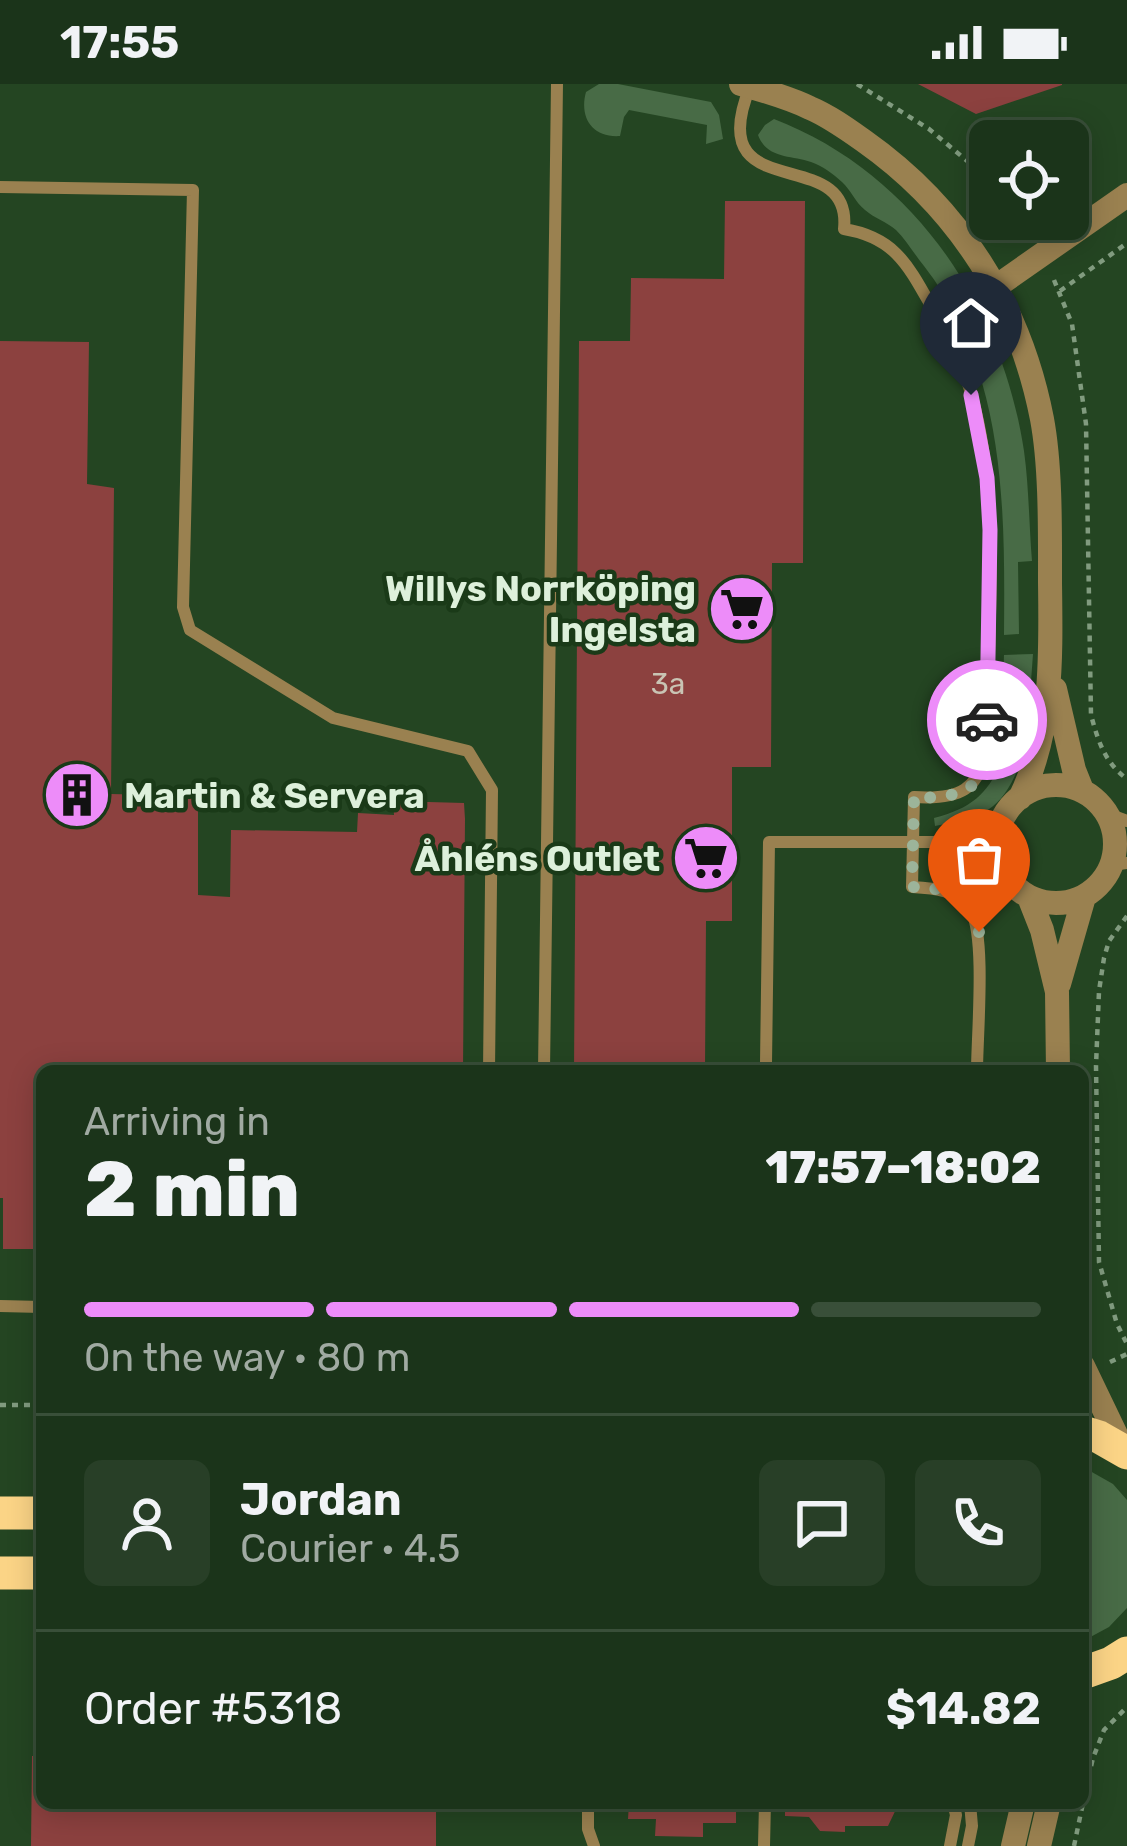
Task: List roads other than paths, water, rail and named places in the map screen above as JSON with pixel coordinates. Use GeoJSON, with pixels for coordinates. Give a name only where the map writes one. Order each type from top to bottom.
{"type":"FeatureCollection","features":[{"type":"Feature","properties":{"kind":"highway"},"geometry":{"type":"LineString","coordinates":[[1089,1434],[1125,1451]]}},
{"type":"Feature","properties":{"kind":"highway"},"geometry":{"type":"LineString","coordinates":[[0,1513],[36,1514]]}},
{"type":"Feature","properties":{"kind":"highway"},"geometry":{"type":"LineString","coordinates":[[0,1573],[36,1573]]}},
{"type":"Feature","properties":{"kind":"highway"},"geometry":{"type":"LineString","coordinates":[[1089,1677],[1127,1653]]}},
{"type":"Feature","properties":{"kind":"street"},"geometry":{"type":"LineString","coordinates":[[745,85],[811,108],[895,163],[970,244],[997,286],[1022,342],[1042,422],[1051,665],[1034,770],[1012,807],[998,841],[1000,864],[1015,886],[1047,903],[1084,897],[1120,864],[1114,831],[1118,818],[1082,790],[1050,785],[1034,789],[1012,807]]}},
{"type":"Feature","properties":{"kind":"street"},"geometry":{"type":"LineString","coordinates":[[997,286],[1127,195]]}},
{"type":"Feature","properties":{"kind":"street"},"geometry":{"type":"LineString","coordinates":[[1051,665],[1082,790]]}},
{"type":"Feature","properties":{"kind":"street"},"geometry":{"type":"LineString","coordinates":[[1029,897],[1057,992],[1058,1065]]}},
{"type":"Feature","properties":{"kind":"street"},"geometry":{"type":"LineString","coordinates":[[1057,992],[1084,897]]}},
{"type":"Feature","properties":{"kind":"street"},"geometry":{"type":"LineString","coordinates":[[1089,1378],[1125,1451]]}},
{"type":"Feature","properties":{"kind":"street"},"geometry":{"type":"LineString","coordinates":[[1013,1846],[1021,1809]]}},
{"type":"Feature","properties":{"kind":"street"},"geometry":{"type":"LineString","coordinates":[[1039,1846],[1048,1809]]}},
{"type":"Feature","properties":{"kind":"lane"},"geometry":{"type":"LineString","coordinates":[[544,1065],[557,84]]}},
{"type":"Feature","properties":{"kind":"lane"},"geometry":{"type":"LineString","coordinates":[[745,85],[739,121],[748,154],[762,165],[813,178],[840,200],[846,214],[844,230],[868,233],[890,245],[949,337],[971,395],[987,478],[990,530],[984,770],[958,793],[940,799],[914,797],[912,887],[952,894],[970,908],[979,932],[977,1065]]}},
{"type":"Feature","properties":{"kind":"lane"},"geometry":{"type":"LineString","coordinates":[[0,187],[193,190],[186,619],[190,630],[333,718],[468,751],[492,790],[489,1065]]}},
{"type":"Feature","properties":{"kind":"lane"},"geometry":{"type":"LineString","coordinates":[[767,1065],[769,842],[934,842],[980,828],[1012,807]]}},
{"type":"Feature","properties":{"kind":"lane"},"geometry":{"type":"LineString","coordinates":[[934,842],[1000,864]]}},
{"type":"Feature","properties":{"kind":"lane"},"geometry":{"type":"LineString","coordinates":[[0,1306],[36,1307]]}},
{"type":"Feature","properties":{"kind":"lane"},"geometry":{"type":"LineString","coordinates":[[588,1809],[594,1846]]}},
{"type":"Feature","properties":{"kind":"lane"},"geometry":{"type":"LineString","coordinates":[[764,1846],[765,1809]]}},
{"type":"Feature","properties":{"kind":"lane"},"geometry":{"type":"LineString","coordinates":[[950,1846],[954,1809]]}},
{"type":"Feature","properties":{"kind":"lane"},"geometry":{"type":"LineString","coordinates":[[968,1846],[970,1809]]}},
{"type":"Feature","properties":{"kind":"place","name":"Willys Norrköping Ingelsta"},"geometry":{"type":"Point","coordinates":[742,609]}},
{"type":"Feature","properties":{"kind":"place","name":"Martin & Servera"},"geometry":{"type":"Point","coordinates":[77,795]}},
{"type":"Feature","properties":{"kind":"place","name":"Åhléns Outlet"},"geometry":{"type":"Point","coordinates":[706,858]}}]}
